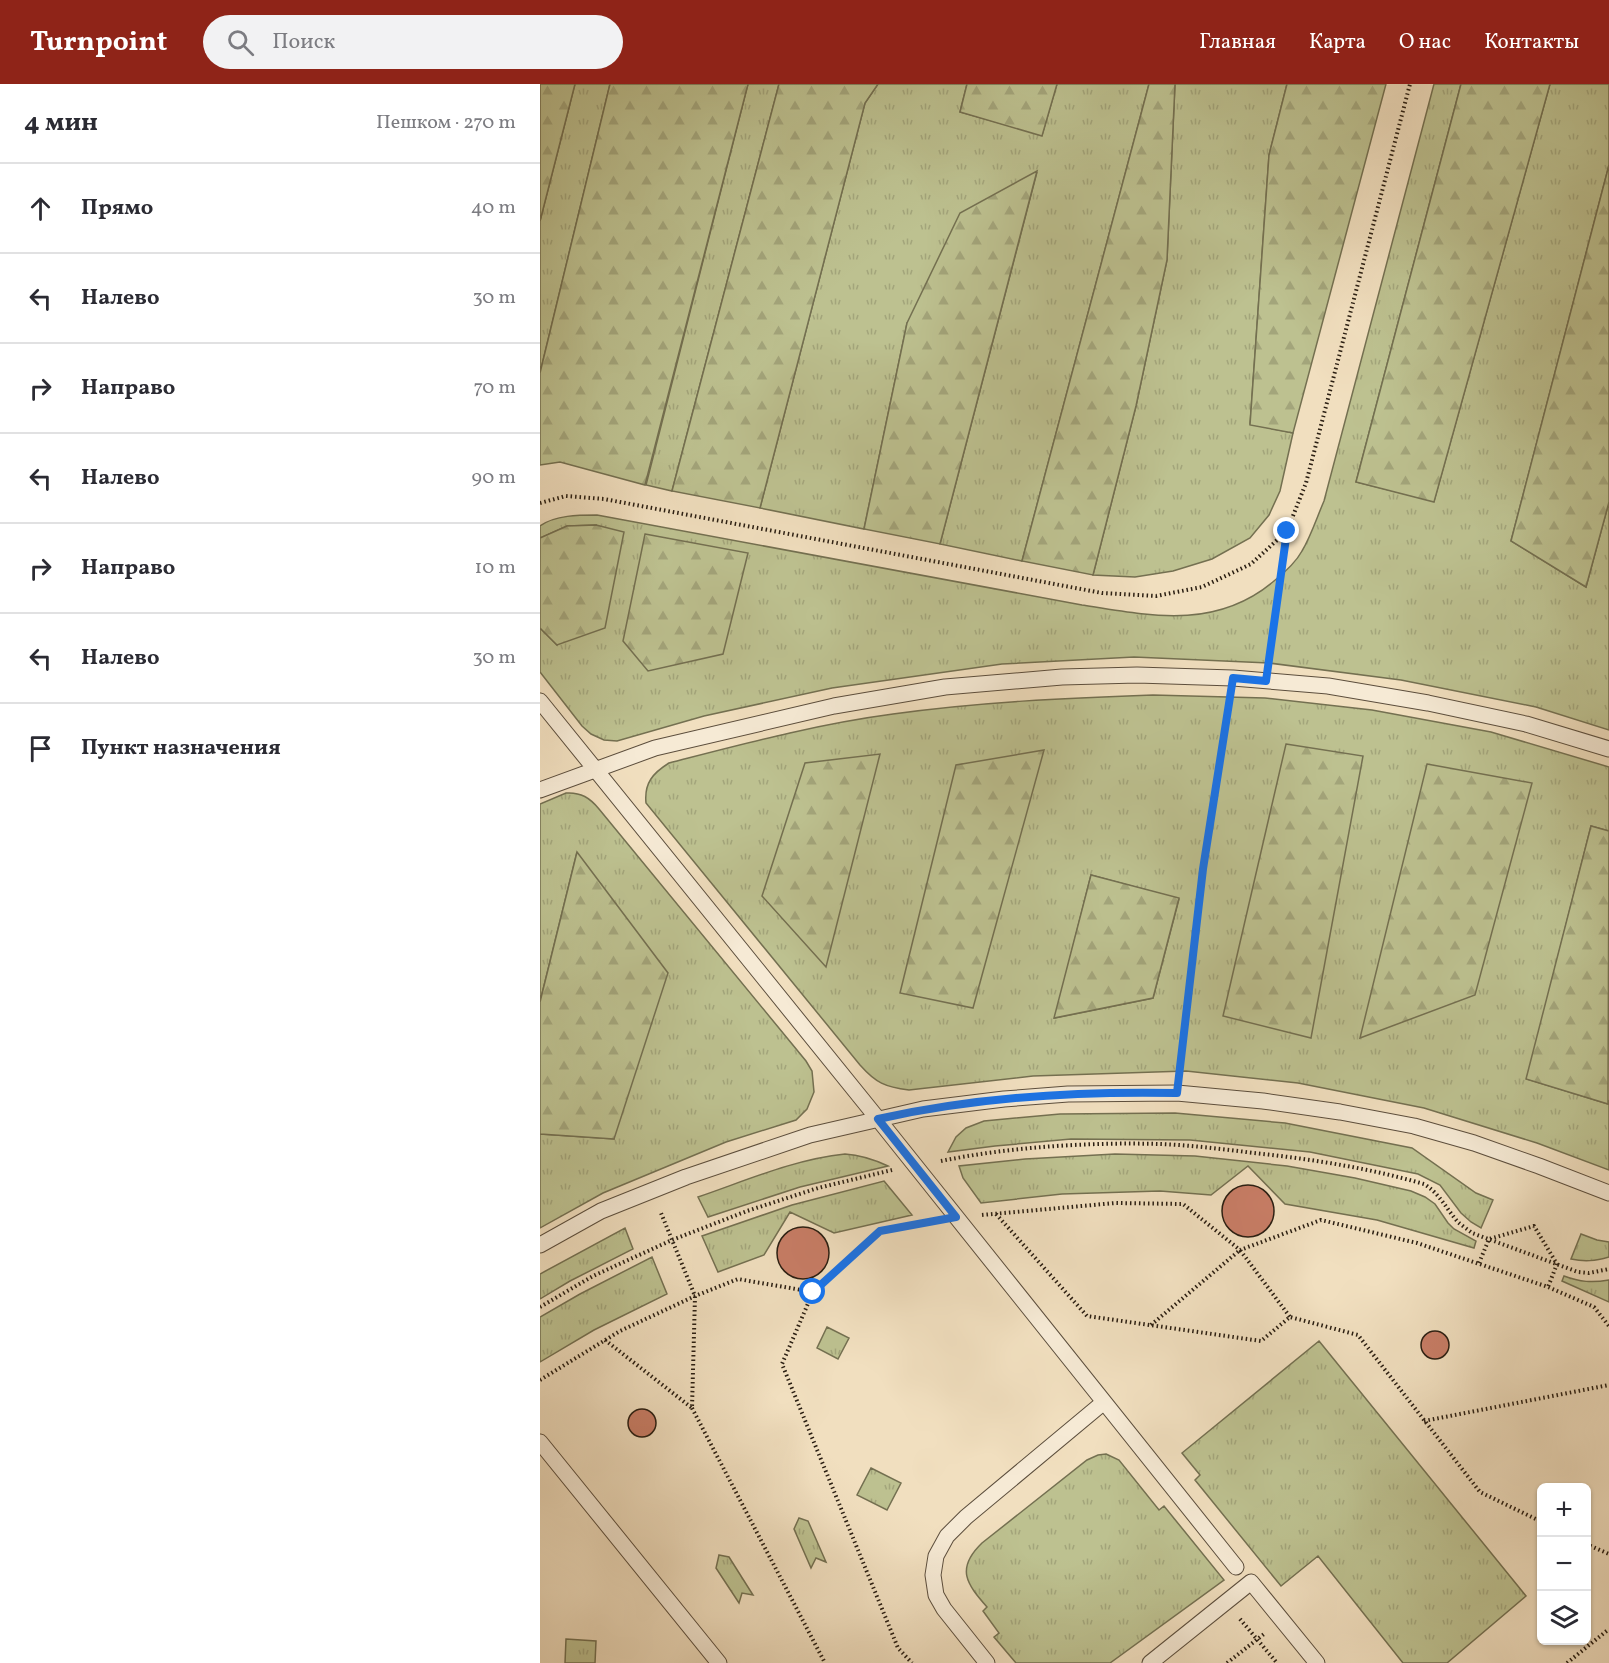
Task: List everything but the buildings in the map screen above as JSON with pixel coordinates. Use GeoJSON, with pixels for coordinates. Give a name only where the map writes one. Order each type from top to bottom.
{"type":"FeatureCollection","features":[{"type":"Feature","properties":{"kind":"lane"},"geometry":{"type":"LineString","coordinates":[[540,790],[655,748],[834,706],[945,687],[1062,677],[1137,675],[1233,678],[1328,686],[1428,703],[1526,724],[1609,749]]}},
{"type":"Feature","properties":{"kind":"lane"},"geometry":{"type":"LineString","coordinates":[[540,702],[878,1119],[1236,1567]]}},
{"type":"Feature","properties":{"kind":"lane"},"geometry":{"type":"LineString","coordinates":[[540,1245],[601,1211],[686,1177],[810,1135],[923,1109],[1068,1094],[1177,1093],[1263,1101],[1340,1112],[1414,1126],[1474,1143],[1609,1193]]}},
{"type":"Feature","properties":{"kind":"lane"},"geometry":{"type":"LineString","coordinates":[[987,1663],[944,1609],[936,1595],[933,1575],[936,1556],[947,1536],[966,1516],[1104,1402]]}},
{"type":"Feature","properties":{"kind":"lane"},"geometry":{"type":"LineString","coordinates":[[540,1442],[718,1663]]}},
{"type":"Feature","properties":{"kind":"lane"},"geometry":{"type":"LineString","coordinates":[[1150,1663],[1251,1582],[1317,1663]]}},
{"type":"Feature","properties":{"kind":"path"},"geometry":{"type":"LineString","coordinates":[[1266,681],[1287,531],[1306,483],[1410,84]]}},
{"type":"Feature","properties":{"kind":"path"},"geometry":{"type":"LineString","coordinates":[[540,503],[566,496],[604,499],[1102,593],[1156,596],[1202,587],[1251,564],[1287,531]]}},
{"type":"Feature","properties":{"kind":"path"},"geometry":{"type":"LineString","coordinates":[[1177,1093],[1203,869],[1233,678]]}},
{"type":"Feature","properties":{"kind":"path"},"geometry":{"type":"LineString","coordinates":[[540,1307],[593,1276],[672,1240],[747,1211],[818,1188],[948,1159],[1021,1149],[1098,1144],[1159,1144],[1287,1156],[1424,1184],[1432,1189],[1458,1222],[1472,1233],[1578,1272],[1589,1273],[1609,1269]]}},
{"type":"Feature","properties":{"kind":"path"},"geometry":{"type":"LineString","coordinates":[[912,1663],[898,1648],[782,1364],[813,1292],[880,1231],[956,1217],[1115,1203],[1184,1204],[1240,1250],[1290,1317],[1358,1335],[1480,1492],[1537,1520]]}},
{"type":"Feature","properties":{"kind":"path"},"geometry":{"type":"LineString","coordinates":[[661,1213],[694,1296],[692,1408]]}},
{"type":"Feature","properties":{"kind":"path"},"geometry":{"type":"LineString","coordinates":[[995,1214],[1087,1316],[1261,1341],[1290,1317]]}},
{"type":"Feature","properties":{"kind":"path"},"geometry":{"type":"LineString","coordinates":[[1151,1325],[1240,1250],[1321,1220],[1417,1243],[1548,1287],[1594,1307],[1609,1326]]}},
{"type":"Feature","properties":{"kind":"path"},"geometry":{"type":"LineString","coordinates":[[1489,1239],[1534,1226],[1557,1264]]}},
{"type":"Feature","properties":{"kind":"path"},"geometry":{"type":"LineString","coordinates":[[1479,1263],[1489,1239]]}},
{"type":"Feature","properties":{"kind":"path"},"geometry":{"type":"LineString","coordinates":[[1548,1287],[1557,1264]]}},
{"type":"Feature","properties":{"kind":"path"},"geometry":{"type":"LineString","coordinates":[[540,1380],[620,1331],[694,1296],[738,1279],[813,1292]]}},
{"type":"Feature","properties":{"kind":"path"},"geometry":{"type":"LineString","coordinates":[[605,1340],[692,1408],[825,1663]]}},
{"type":"Feature","properties":{"kind":"path"},"geometry":{"type":"LineString","coordinates":[[1424,1421],[1609,1385]]}},
{"type":"Feature","properties":{"kind":"path"},"geometry":{"type":"LineString","coordinates":[[1591,1546],[1609,1554]]}},
{"type":"Feature","properties":{"kind":"path"},"geometry":{"type":"LineString","coordinates":[[1225,1602],[1277,1663]]}},
{"type":"Feature","properties":{"kind":"path"},"geometry":{"type":"LineString","coordinates":[[1227,1663],[1282,1620]]}},
{"type":"Feature","properties":{"kind":"path"},"geometry":{"type":"LineString","coordinates":[[1567,1663],[1609,1629]]}},
{"type":"Feature","properties":{"kind":"green space"},"geometry":{"type":"Polygon","coordinates":[[[540,84],[575,84],[540,221],[540,84]]]}},
{"type":"Feature","properties":{"kind":"green space"},"geometry":{"type":"Polygon","coordinates":[[[575,84],[610,84],[540,373],[540,221],[575,84]]]}},
{"type":"Feature","properties":{"kind":"green space"},"geometry":{"type":"Polygon","coordinates":[[[610,84],[748,84],[645,485],[560,462],[540,465],[540,373],[610,84]]]}},
{"type":"Feature","properties":{"kind":"green space"},"geometry":{"type":"Polygon","coordinates":[[[748,84],[779,84],[672,491],[646,485],[748,84]]]}},
{"type":"Feature","properties":{"kind":"green space"},"geometry":{"type":"Polygon","coordinates":[[[779,84],[878,84],[865,103],[760,508],[672,491],[779,84]]]}},
{"type":"Feature","properties":{"kind":"green space"},"geometry":{"type":"Polygon","coordinates":[[[878,84],[967,84],[960,112],[1042,135],[1057,84],[1149,84],[1022,561],[940,544],[1037,172],[907,323],[864,529],[760,508],[865,103],[878,84]]]}},
{"type":"Feature","properties":{"kind":"green space"},"geometry":{"type":"Polygon","coordinates":[[[967,84],[1057,84],[1042,136],[960,112],[967,84]]]}},
{"type":"Feature","properties":{"kind":"green space"},"geometry":{"type":"Polygon","coordinates":[[[1149,84],[1175,84],[1167,260],[1136,406],[1093,575],[1022,561],[1149,84]]]}},
{"type":"Feature","properties":{"kind":"green space"},"geometry":{"type":"Polygon","coordinates":[[[1175,84],[1287,84],[1269,155],[1250,424],[1293,433],[1280,491],[1269,515],[1250,538],[1212,559],[1173,571],[1135,577],[1093,575],[1136,406],[1167,260],[1175,84]]]}},
{"type":"Feature","properties":{"kind":"green space"},"geometry":{"type":"Polygon","coordinates":[[[1287,84],[1386,84],[1293,433],[1250,425],[1269,155],[1287,84]]]}},
{"type":"Feature","properties":{"kind":"green space"},"geometry":{"type":"Polygon","coordinates":[[[1434,84],[1461,84],[1356,482],[1434,501],[1550,84],[1609,84],[1609,165],[1511,541],[1586,587],[1609,502],[1609,730],[1536,707],[1401,680],[1269,663],[1134,657],[1002,664],[832,688],[704,716],[617,741],[604,740],[591,734],[582,726],[540,672],[540,628],[557,645],[596,525],[567,526],[540,538],[540,526],[567,516],[597,515],[1133,613],[1182,616],[1206,613],[1229,607],[1252,597],[1290,567],[1302,551],[1324,501],[1434,84]]]}},
{"type":"Feature","properties":{"kind":"green space"},"geometry":{"type":"Polygon","coordinates":[[[1461,84],[1550,84],[1434,502],[1356,482],[1461,84]]]}},
{"type":"Feature","properties":{"kind":"green space"},"geometry":{"type":"Polygon","coordinates":[[[1609,165],[1609,502],[1586,587],[1511,541],[1609,165]]]}},
{"type":"Feature","properties":{"kind":"green space"},"geometry":{"type":"Polygon","coordinates":[[[1037,171],[940,544],[864,529],[907,323],[960,213],[1037,171]]]}},
{"type":"Feature","properties":{"kind":"green space"},"geometry":{"type":"Polygon","coordinates":[[[596,525],[624,532],[605,628],[557,645],[540,628],[540,538],[567,526],[596,525]]]}},
{"type":"Feature","properties":{"kind":"green space"},"geometry":{"type":"Polygon","coordinates":[[[645,534],[748,553],[723,654],[648,671],[623,641],[645,534]]]}},
{"type":"Feature","properties":{"kind":"green space"},"geometry":{"type":"Polygon","coordinates":[[[1153,695],[1265,698],[1372,710],[1491,732],[1609,767],[1609,831],[1591,826],[1527,1079],[1608,1104],[1609,1100],[1609,1170],[1537,1143],[1424,1108],[1298,1083],[1186,1071],[1033,1076],[909,1090],[887,1086],[876,1080],[860,1065],[646,803],[648,784],[658,771],[669,763],[836,723],[958,706],[1153,695]],[[1091,875],[1055,1018],[1153,998],[1179,899],[1091,875]]]}},
{"type":"Feature","properties":{"kind":"green space"},"geometry":{"type":"Polygon","coordinates":[[[1286,744],[1363,756],[1311,1038],[1223,1016],[1286,744]]]}},
{"type":"Feature","properties":{"kind":"green space"},"geometry":{"type":"Polygon","coordinates":[[[1044,750],[973,1008],[900,993],[956,765],[1044,750]]]}},
{"type":"Feature","properties":{"kind":"green space"},"geometry":{"type":"Polygon","coordinates":[[[880,754],[826,967],[762,896],[805,763],[880,754]]]}},
{"type":"Feature","properties":{"kind":"green space"},"geometry":{"type":"Polygon","coordinates":[[[1427,764],[1532,783],[1475,995],[1360,1038],[1427,764]]]}},
{"type":"Feature","properties":{"kind":"green space"},"geometry":{"type":"Polygon","coordinates":[[[566,793],[585,797],[599,809],[806,1061],[812,1071],[814,1092],[807,1109],[796,1120],[726,1142],[603,1193],[540,1228],[540,1134],[614,1139],[577,852],[540,1002],[540,804],[566,793]]]}},
{"type":"Feature","properties":{"kind":"green space"},"geometry":{"type":"Polygon","coordinates":[[[1591,826],[1609,831],[1608,1104],[1526,1079],[1591,826]]]}},
{"type":"Feature","properties":{"kind":"green space"},"geometry":{"type":"Polygon","coordinates":[[[577,852],[668,973],[614,1139],[540,1134],[540,1002],[577,852]]]}},
{"type":"Feature","properties":{"kind":"green space"},"geometry":{"type":"Polygon","coordinates":[[[1091,875],[1179,898],[1153,998],[1054,1018],[1091,875]]]}},
{"type":"Feature","properties":{"kind":"green space"},"geometry":{"type":"Polygon","coordinates":[[[1175,1113],[1285,1123],[1412,1148],[1476,1193],[1493,1200],[1481,1228],[1461,1213],[1440,1185],[1418,1174],[1310,1152],[1190,1140],[1071,1139],[948,1152],[956,1137],[966,1128],[984,1121],[1060,1114],[1175,1113]]]}},
{"type":"Feature","properties":{"kind":"green space"},"geometry":{"type":"Polygon","coordinates":[[[845,1154],[867,1158],[888,1166],[800,1187],[708,1217],[698,1197],[789,1166],[845,1154]]]}},
{"type":"Feature","properties":{"kind":"green space"},"geometry":{"type":"Polygon","coordinates":[[[1115,1154],[1195,1156],[1287,1166],[1411,1191],[1435,1204],[1454,1229],[1476,1241],[1474,1248],[1377,1220],[1285,1204],[1248,1166],[1211,1195],[1160,1191],[1062,1194],[981,1203],[963,1178],[959,1166],[1025,1159],[1115,1154]]]}},
{"type":"Feature","properties":{"kind":"green space"},"geometry":{"type":"Polygon","coordinates":[[[884,1181],[912,1215],[834,1233],[790,1212],[764,1255],[718,1272],[702,1236],[792,1205],[884,1181]]]}},
{"type":"Feature","properties":{"kind":"green space"},"geometry":{"type":"Polygon","coordinates":[[[625,1228],[633,1249],[540,1299],[540,1274],[625,1228]]]}},
{"type":"Feature","properties":{"kind":"green space"},"geometry":{"type":"Polygon","coordinates":[[[1581,1234],[1609,1242],[1609,1257],[1590,1261],[1571,1259],[1581,1234]]]}},
{"type":"Feature","properties":{"kind":"green space"},"geometry":{"type":"Polygon","coordinates":[[[652,1257],[667,1294],[594,1330],[540,1362],[540,1317],[652,1257]]]}},
{"type":"Feature","properties":{"kind":"green space"},"geometry":{"type":"Polygon","coordinates":[[[1564,1276],[1586,1281],[1609,1280],[1609,1302],[1562,1281],[1564,1276]]]}},
{"type":"Feature","properties":{"kind":"green space"},"geometry":{"type":"Polygon","coordinates":[[[827,1327],[849,1338],[838,1359],[817,1348],[827,1327]]]}},
{"type":"Feature","properties":{"kind":"green space"},"geometry":{"type":"Polygon","coordinates":[[[1319,1341],[1526,1596],[1447,1663],[1403,1663],[1318,1556],[1281,1586],[1195,1480],[1200,1475],[1182,1453],[1319,1341]]]}},
{"type":"Feature","properties":{"kind":"green space"},"geometry":{"type":"Polygon","coordinates":[[[1106,1454],[1119,1460],[1159,1510],[1164,1506],[1224,1580],[1110,1663],[1016,1663],[994,1637],[999,1633],[983,1611],[987,1607],[974,1591],[967,1576],[966,1569],[969,1561],[982,1543],[1087,1460],[1106,1454]]]}},
{"type":"Feature","properties":{"kind":"green space"},"geometry":{"type":"Polygon","coordinates":[[[871,1468],[901,1483],[887,1510],[857,1495],[871,1468]]]}},
{"type":"Feature","properties":{"kind":"green space"},"geometry":{"type":"Polygon","coordinates":[[[799,1518],[808,1521],[826,1562],[816,1558],[811,1568],[794,1529],[799,1518]]]}},
{"type":"Feature","properties":{"kind":"green space"},"geometry":{"type":"Polygon","coordinates":[[[719,1555],[729,1557],[753,1595],[742,1593],[739,1603],[716,1568],[719,1555]]]}},
{"type":"Feature","properties":{"kind":"green space"},"geometry":{"type":"Polygon","coordinates":[[[566,1639],[596,1641],[595,1663],[565,1663],[566,1639]]]}},
{"type":"Feature","properties":{"kind":"route"},"geometry":{"type":"LineString","coordinates":[[813,1292],[880,1231],[956,1217],[878,1119],[923,1109],[1004,1099],[1068,1094],[1177,1093],[1203,869],[1233,678],[1266,681],[1287,531]]}}]}
